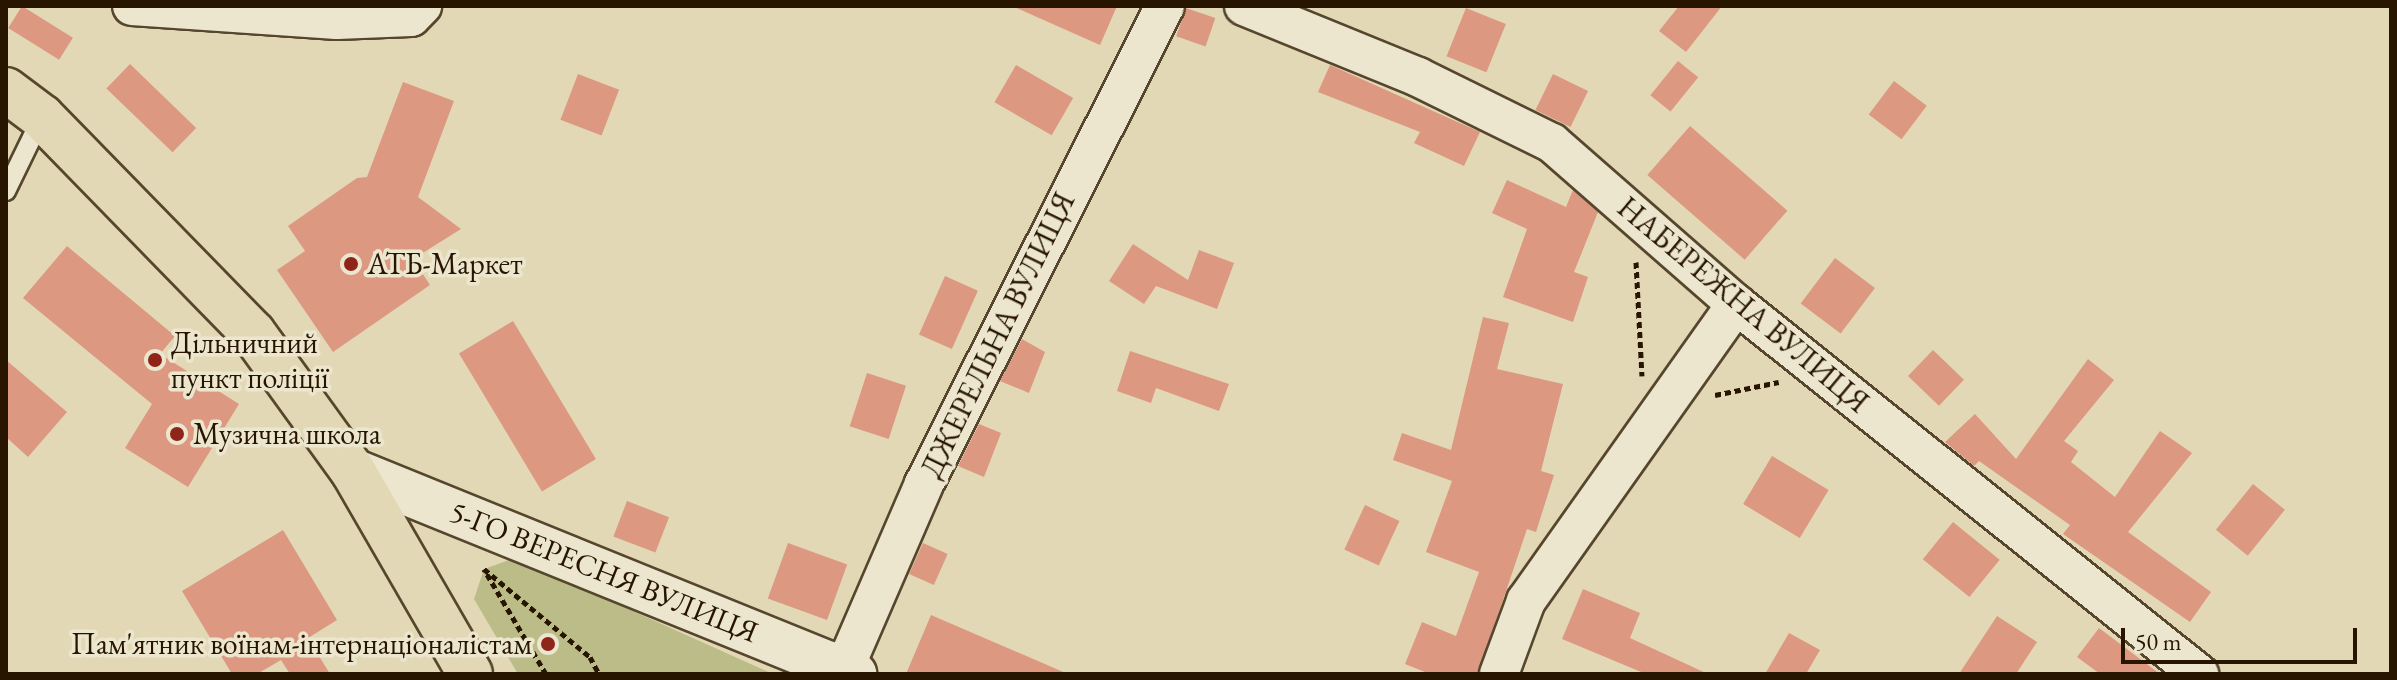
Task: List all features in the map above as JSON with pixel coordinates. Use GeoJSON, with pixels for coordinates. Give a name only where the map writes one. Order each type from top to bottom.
{"type":"FeatureCollection","features":[{"type":"Feature","properties":{"kind":"highway"},"geometry":{"type":"LineString","coordinates":[[6,90],[42,117],[253,333],[353,471],[470,674]]}},
{"type":"Feature","properties":{"kind":"street"},"geometry":{"type":"LineString","coordinates":[[132,6],[337,20],[411,17],[422,6]]}},
{"type":"Feature","properties":{"kind":"street","name":"ДЖЕРЕЛЬНА ВУЛИЦЯ"},"geometry":{"type":"LineString","coordinates":[[849,672],[924,484],[1165,6]]}},
{"type":"Feature","properties":{"kind":"street","name":"НАБЕРЕЖНА ВУЛИЦЯ"},"geometry":{"type":"LineString","coordinates":[[1244,6],[1418,77],[1552,143],[1736,304],[2199,674]]}},
{"type":"Feature","properties":{"kind":"street"},"geometry":{"type":"LineString","coordinates":[[1499,674],[1526,601],[1644,428],[1736,304]]}},
{"type":"Feature","properties":{"kind":"street","name":"5-ГО ВЕРЕСНЯ ВУЛИЦЯ"},"geometry":{"type":"LineString","coordinates":[[353,471],[849,672]]}},
{"type":"Feature","properties":{"kind":"lane"},"geometry":{"type":"LineString","coordinates":[[6,191],[42,117]]}},
{"type":"Feature","properties":{"kind":"path"},"geometry":{"type":"LineString","coordinates":[[1632,214],[1644,428]]}},
{"type":"Feature","properties":{"kind":"path"},"geometry":{"type":"LineString","coordinates":[[1711,397],[1824,374]]}},
{"type":"Feature","properties":{"kind":"path"},"geometry":{"type":"LineString","coordinates":[[546,674],[484,569],[590,657],[599,674]]}},
{"type":"Feature","properties":{"kind":"green space"},"geometry":{"type":"Polygon","coordinates":[[[515,558],[773,674],[518,674],[474,599],[484,569],[515,558]]]}},
{"type":"Feature","properties":{"kind":"building"},"geometry":{"type":"Polygon","coordinates":[[[22,6],[73,38],[59,60],[8,28],[22,6]]]}},
{"type":"Feature","properties":{"kind":"building"},"geometry":{"type":"Polygon","coordinates":[[[1012,6],[1117,6],[1100,45],[1012,6]]]}},
{"type":"Feature","properties":{"kind":"building"},"geometry":{"type":"Polygon","coordinates":[[[1679,6],[1722,6],[1686,52],[1659,31],[1679,6]]]}},
{"type":"Feature","properties":{"kind":"building"},"geometry":{"type":"Polygon","coordinates":[[[1186,8],[1215,18],[1206,46],[1176,36],[1186,8]]]}},
{"type":"Feature","properties":{"kind":"building"},"geometry":{"type":"Polygon","coordinates":[[[1466,8],[1506,24],[1486,72],[1447,56],[1466,8]]]}},
{"type":"Feature","properties":{"kind":"building"},"geometry":{"type":"Polygon","coordinates":[[[1678,61],[1698,77],[1671,112],[1650,95],[1678,61]]]}},
{"type":"Feature","properties":{"kind":"building"},"geometry":{"type":"Polygon","coordinates":[[[130,64],[196,128],[173,152],[106,88],[130,64]]]}},
{"type":"Feature","properties":{"kind":"building"},"geometry":{"type":"Polygon","coordinates":[[[1016,65],[1073,98],[1052,135],[994,102],[1016,65]]]}},
{"type":"Feature","properties":{"kind":"building"},"geometry":{"type":"Polygon","coordinates":[[[1330,65],[1480,132],[1464,166],[1414,143],[1420,132],[1318,92],[1330,65]]]}},
{"type":"Feature","properties":{"kind":"building"},"geometry":{"type":"Polygon","coordinates":[[[578,74],[619,90],[602,136],[560,120],[578,74]]]}},
{"type":"Feature","properties":{"kind":"building"},"geometry":{"type":"Polygon","coordinates":[[[1553,74],[1588,91],[1571,127],[1535,110],[1553,74]]]}},
{"type":"Feature","properties":{"kind":"building"},"geometry":{"type":"Polygon","coordinates":[[[1894,81],[1927,106],[1901,139],[1869,115],[1894,81]]]}},
{"type":"Feature","properties":{"kind":"building","name":"АТБ-Маркет"},"geometry":{"type":"Polygon","coordinates":[[[403,82],[454,101],[418,197],[461,229],[413,259],[430,285],[333,352],[277,270],[305,251],[288,226],[357,178],[367,177],[403,82]]]}},
{"type":"Feature","properties":{"kind":"building"},"geometry":{"type":"Polygon","coordinates":[[[1690,126],[1787,211],[1745,260],[1647,175],[1690,126]]]}},
{"type":"Feature","properties":{"kind":"building"},"geometry":{"type":"Polygon","coordinates":[[[1507,180],[1566,207],[1573,190],[1598,212],[1574,272],[1588,277],[1573,322],[1503,297],[1527,229],[1492,213],[1507,180]]]}},
{"type":"Feature","properties":{"kind":"building"},"geometry":{"type":"Polygon","coordinates":[[[1133,244],[1188,280],[1199,250],[1234,263],[1217,309],[1156,286],[1144,304],[1109,281],[1133,244]]]}},
{"type":"Feature","properties":{"kind":"building"},"geometry":{"type":"Polygon","coordinates":[[[67,246],[175,336],[160,354],[239,404],[188,487],[125,448],[152,404],[23,298],[67,246]]]}},
{"type":"Feature","properties":{"kind":"building"},"geometry":{"type":"Polygon","coordinates":[[[1835,258],[1875,288],[1841,334],[1801,304],[1835,258]]]}},
{"type":"Feature","properties":{"kind":"building"},"geometry":{"type":"Polygon","coordinates":[[[945,276],[978,291],[952,349],[919,334],[945,276]]]}},
{"type":"Feature","properties":{"kind":"building"},"geometry":{"type":"Polygon","coordinates":[[[1483,317],[1509,323],[1497,369],[1563,384],[1541,471],[1554,475],[1536,532],[1527,529],[1478,674],[1430,674],[1405,664],[1422,622],[1456,636],[1479,572],[1426,552],[1452,481],[1393,460],[1402,433],[1451,450],[1483,317]]]}},
{"type":"Feature","properties":{"kind":"building"},"geometry":{"type":"Polygon","coordinates":[[[513,321],[596,459],[542,491],[459,353],[513,321]]]}},
{"type":"Feature","properties":{"kind":"building"},"geometry":{"type":"Polygon","coordinates":[[[1022,339],[1045,352],[1029,393],[1000,381],[1022,339]]]}},
{"type":"Feature","properties":{"kind":"building"},"geometry":{"type":"Polygon","coordinates":[[[1933,350],[1964,380],[1939,406],[1908,376],[1933,350]]]}},
{"type":"Feature","properties":{"kind":"building"},"geometry":{"type":"Polygon","coordinates":[[[1130,351],[1229,384],[1219,411],[1156,388],[1151,403],[1117,391],[1130,351]]]}},
{"type":"Feature","properties":{"kind":"building"},"geometry":{"type":"Polygon","coordinates":[[[2088,359],[2114,380],[2064,441],[2078,451],[2071,462],[2115,497],[2160,431],[2192,453],[2128,532],[2211,592],[2190,622],[2063,534],[2070,525],[1979,461],[1974,466],[1945,442],[1975,414],[2016,459],[2088,359]]]}},
{"type":"Feature","properties":{"kind":"building"},"geometry":{"type":"Polygon","coordinates":[[[6,360],[67,412],[28,457],[6,437],[6,360]]]}},
{"type":"Feature","properties":{"kind":"building"},"geometry":{"type":"Polygon","coordinates":[[[867,373],[906,386],[889,439],[850,426],[867,373]]]}},
{"type":"Feature","properties":{"kind":"building"},"geometry":{"type":"Polygon","coordinates":[[[979,424],[1001,433],[984,477],[958,466],[979,424]]]}},
{"type":"Feature","properties":{"kind":"building"},"geometry":{"type":"Polygon","coordinates":[[[1772,456],[1829,490],[1800,538],[1743,504],[1772,456]]]}},
{"type":"Feature","properties":{"kind":"building"},"geometry":{"type":"Polygon","coordinates":[[[2253,484],[2285,510],[2248,556],[2216,530],[2253,484]]]}},
{"type":"Feature","properties":{"kind":"building"},"geometry":{"type":"Polygon","coordinates":[[[627,501],[669,517],[655,553],[613,536],[627,501]]]}},
{"type":"Feature","properties":{"kind":"building"},"geometry":{"type":"Polygon","coordinates":[[[1365,505],[1399,521],[1379,565],[1344,549],[1365,505]]]}},
{"type":"Feature","properties":{"kind":"building"},"geometry":{"type":"Polygon","coordinates":[[[1953,522],[2000,560],[1969,597],[1923,559],[1953,522]]]}},
{"type":"Feature","properties":{"kind":"building"},"geometry":{"type":"Polygon","coordinates":[[[283,530],[337,620],[308,638],[330,674],[290,674],[281,660],[257,674],[232,674],[182,591],[283,530]]]}},
{"type":"Feature","properties":{"kind":"building"},"geometry":{"type":"Polygon","coordinates":[[[788,543],[847,565],[827,620],[768,598],[788,543]]]}},
{"type":"Feature","properties":{"kind":"building"},"geometry":{"type":"Polygon","coordinates":[[[923,543],[948,554],[934,585],[909,574],[923,543]]]}},
{"type":"Feature","properties":{"kind":"building"},"geometry":{"type":"Polygon","coordinates":[[[1583,589],[1640,613],[1630,638],[1708,674],[1646,674],[1562,639],[1583,589]]]}},
{"type":"Feature","properties":{"kind":"building"},"geometry":{"type":"Polygon","coordinates":[[[931,615],[1068,674],[906,674],[931,615]]]}},
{"type":"Feature","properties":{"kind":"building"},"geometry":{"type":"Polygon","coordinates":[[[1997,616],[2037,642],[2016,674],[1959,674],[1997,616]]]}},
{"type":"Feature","properties":{"kind":"building"},"geometry":{"type":"Polygon","coordinates":[[[2099,628],[2160,674],[2100,674],[2077,657],[2099,628]]]}},
{"type":"Feature","properties":{"kind":"building"},"geometry":{"type":"Polygon","coordinates":[[[1789,633],[1820,650],[1806,674],[1765,674],[1789,633]]]}},
{"type":"Feature","properties":{"kind":"place","name":"АТБ-Маркет"},"geometry":{"type":"Point","coordinates":[351,264]}},
{"type":"Feature","properties":{"kind":"place","name":"Дільничний пункт поліції"},"geometry":{"type":"Point","coordinates":[155,360]}},
{"type":"Feature","properties":{"kind":"place","name":"Музична школа"},"geometry":{"type":"Point","coordinates":[177,434]}},
{"type":"Feature","properties":{"kind":"place","name":"Пам'ятник воїнам-інтернаціоналістам"},"geometry":{"type":"Point","coordinates":[548,644]}}]}
